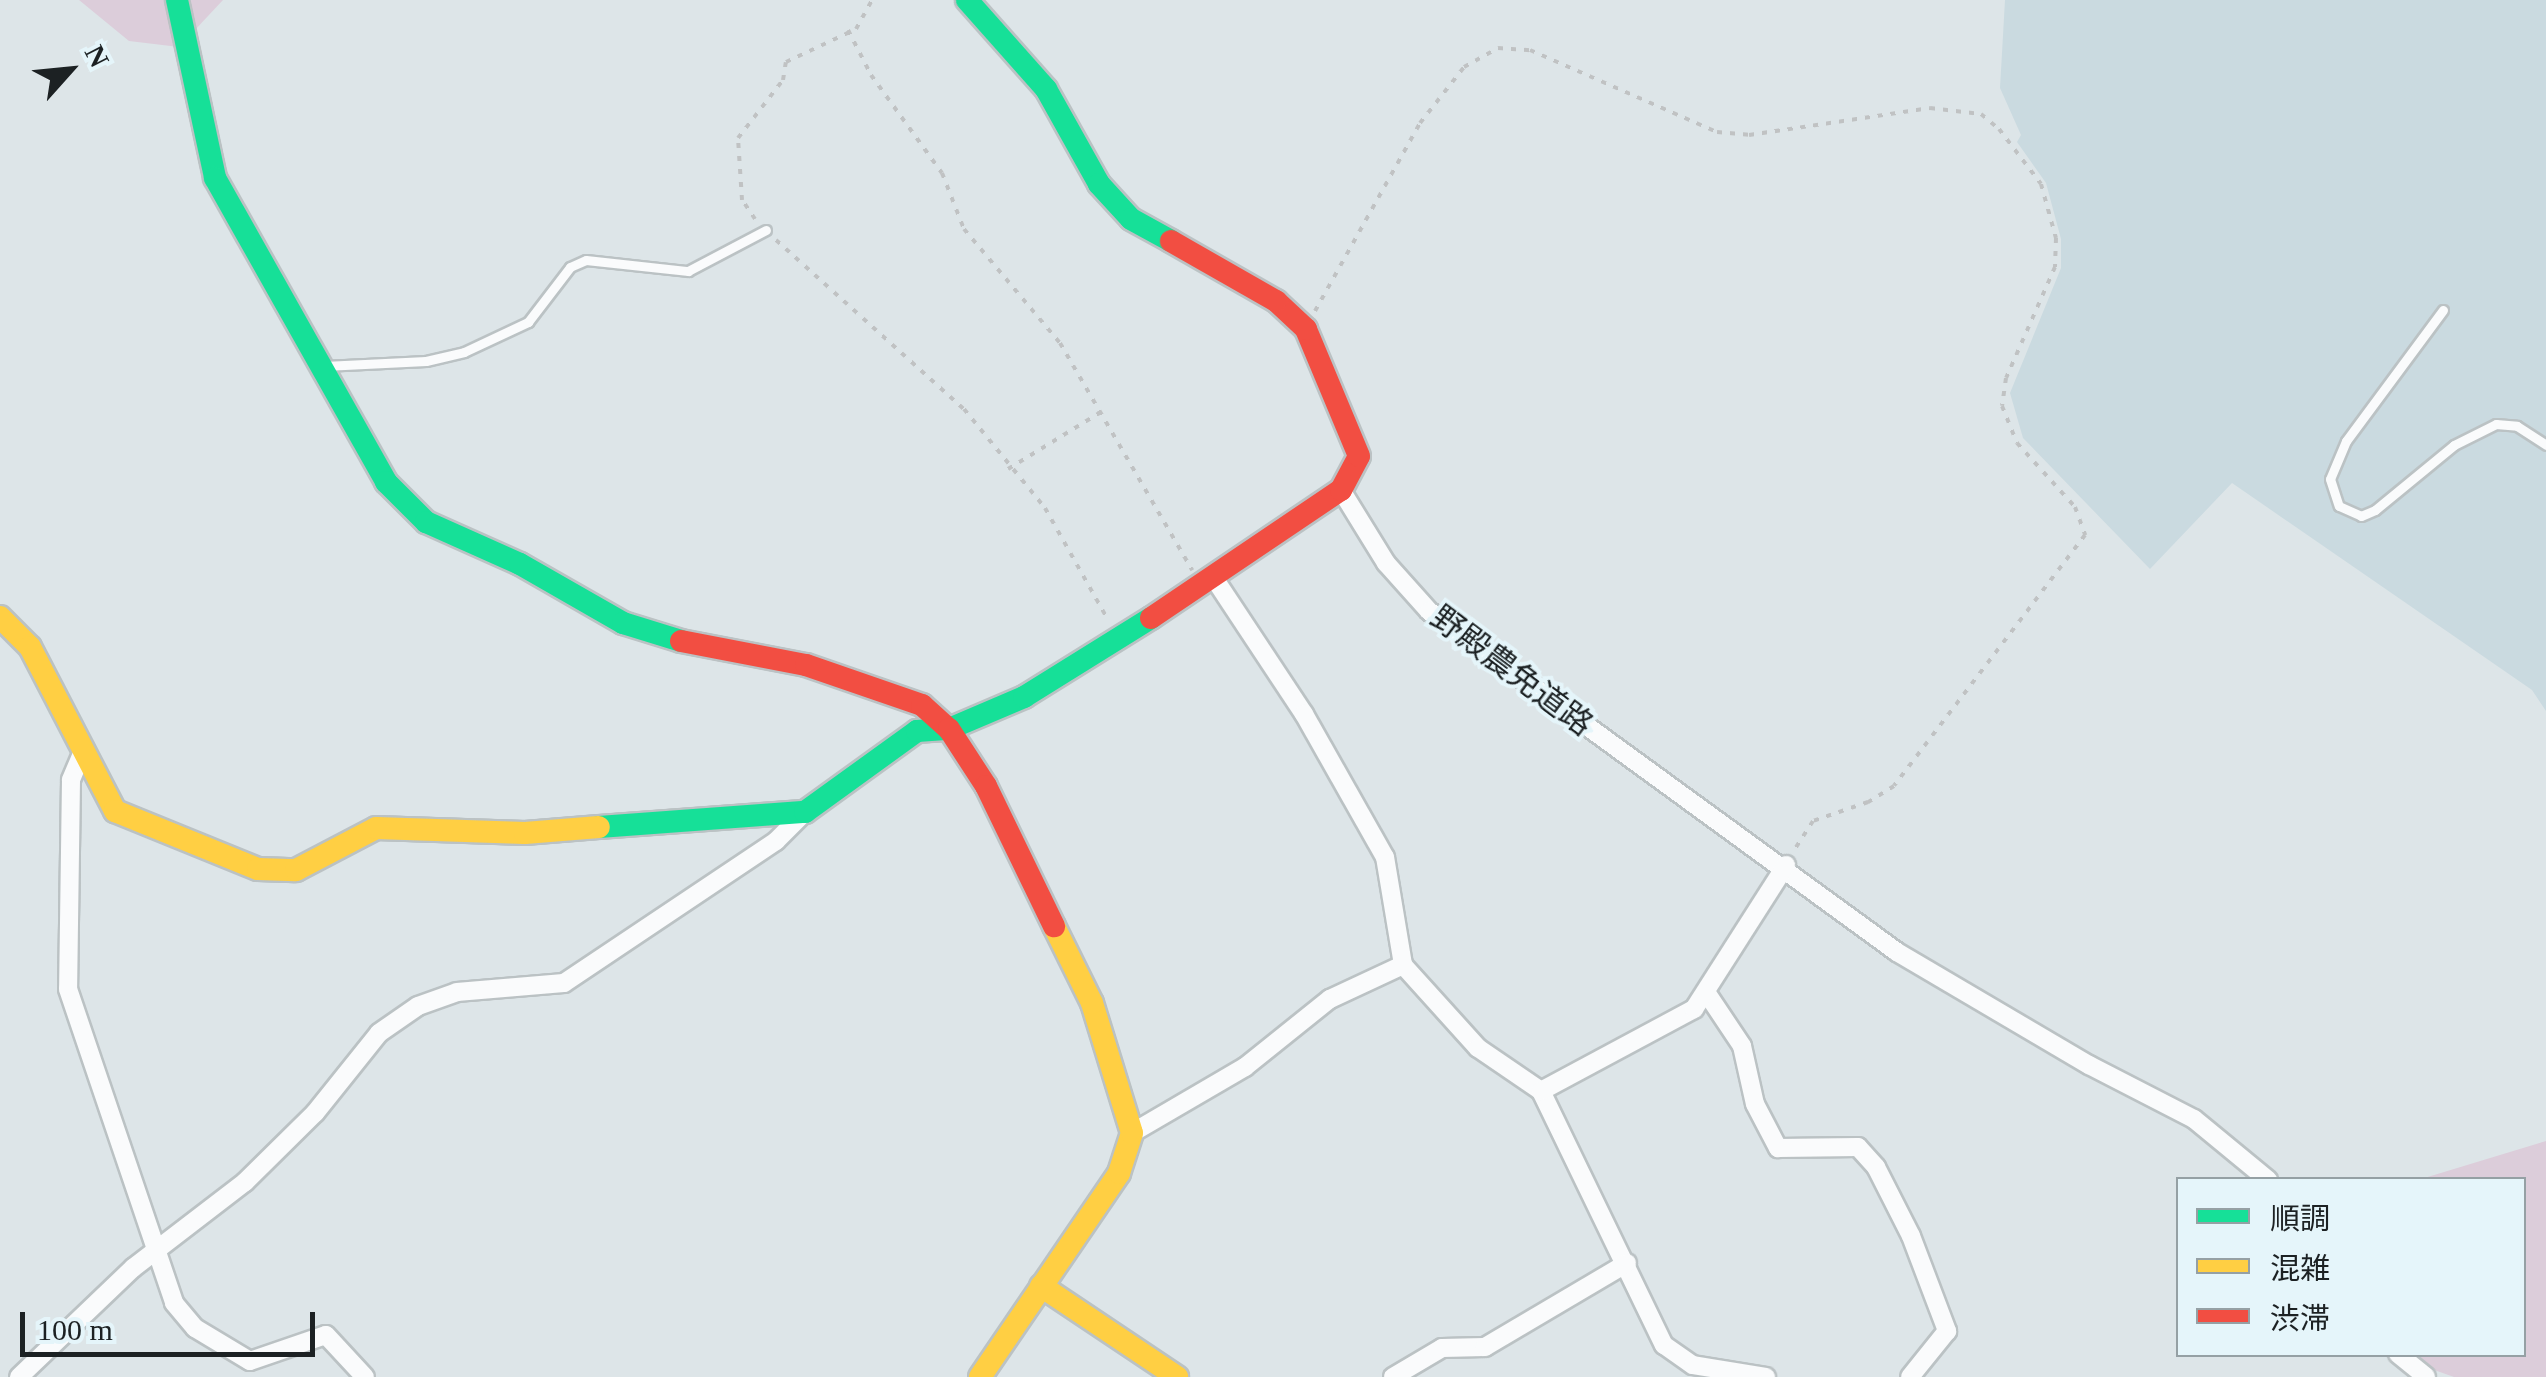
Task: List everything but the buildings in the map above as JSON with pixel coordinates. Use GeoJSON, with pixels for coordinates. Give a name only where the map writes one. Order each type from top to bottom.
{"type":"FeatureCollection","features":[{"type":"Feature","properties":{"kind":"street"},"geometry":{"type":"LineString","coordinates":[[178,0],[215,178],[318,369],[386,482],[426,522],[520,564],[623,623],[695,645],[806,666],[922,705],[949,729],[986,786],[1092,1003],[1132,1133],[1119,1172],[980,1377]]}},
{"type":"Feature","properties":{"kind":"street"},"geometry":{"type":"LineString","coordinates":[[19,1377],[154,1254],[244,1182],[316,1113],[378,1033],[456,992],[564,983],[776,841],[804,812],[917,731],[949,729],[1024,697],[1208,583],[1340,490],[1356,471],[1356,442],[1306,328],[1276,300],[1131,220],[1099,184],[1046,89],[968,0]]}},
{"type":"Feature","properties":{"kind":"street","name":"野殿農免道路"},"geometry":{"type":"LineString","coordinates":[[1340,490],[1386,563],[1429,611],[1786,865],[1897,952],[2089,1066],[2194,1119],[2264,1177]]}},
{"type":"Feature","properties":{"kind":"street"},"geometry":{"type":"LineString","coordinates":[[1208,583],[1304,714],[1385,857],[1403,966],[1478,1048],[1541,1091],[1673,1353],[1693,1366],[1766,1377]]}},
{"type":"Feature","properties":{"kind":"street"},"geometry":{"type":"LineString","coordinates":[[0,617],[30,647],[81,756],[115,811],[142,827],[258,868],[296,870],[376,828],[525,833],[804,812]]}},
{"type":"Feature","properties":{"kind":"street"},"geometry":{"type":"LineString","coordinates":[[81,756],[71,780],[68,989],[150,1223],[154,1254],[174,1303],[195,1328],[250,1361],[326,1335],[365,1377]]}},
{"type":"Feature","properties":{"kind":"street"},"geometry":{"type":"LineString","coordinates":[[1541,1091],[1680,1020],[1706,992],[1786,865]]}},
{"type":"Feature","properties":{"kind":"street"},"geometry":{"type":"LineString","coordinates":[[1132,1133],[1245,1067],[1330,999],[1403,966]]}},
{"type":"Feature","properties":{"kind":"street"},"geometry":{"type":"LineString","coordinates":[[1706,992],[1742,1046],[1755,1104],[1778,1148],[1858,1147],[1876,1166],[1947,1331],[1910,1377]]}},
{"type":"Feature","properties":{"kind":"street"},"geometry":{"type":"LineString","coordinates":[[1392,1377],[1442,1348],[1485,1347],[1627,1263]]}},
{"type":"Feature","properties":{"kind":"street"},"geometry":{"type":"LineString","coordinates":[[1041,1286],[1177,1377]]}},
{"type":"Feature","properties":{"kind":"street"},"geometry":{"type":"LineString","coordinates":[[2402,1357],[2426,1377]]}},
{"type":"Feature","properties":{"kind":"lane"},"geometry":{"type":"LineString","coordinates":[[318,369],[334,361],[383,365],[464,352],[528,322],[570,267],[586,260],[688,271],[766,230]]}},
{"type":"Feature","properties":{"kind":"lane"},"geometry":{"type":"LineString","coordinates":[[2443,310],[2346,441],[2330,478],[2339,506],[2360,516],[2375,510],[2454,445],[2496,424],[2517,426],[2546,444]]}},
{"type":"Feature","properties":{"kind":"path"},"geometry":{"type":"LineString","coordinates":[[872,0],[856,29],[786,62],[783,80],[738,138],[742,200],[766,230],[964,409],[1008,469],[1044,508],[1120,638]]}},
{"type":"Feature","properties":{"kind":"path"},"geometry":{"type":"LineString","coordinates":[[848,30],[871,74],[942,173],[964,230],[1040,315],[1208,583]]}},
{"type":"Feature","properties":{"kind":"path"},"geometry":{"type":"LineString","coordinates":[[1306,328],[1420,122],[1464,67],[1498,48],[1530,50],[1718,132],[1748,135],[1930,108],[1981,114],[1999,129],[2041,184],[2056,238],[2055,267],[2006,378],[2002,406],[2016,443],[2075,507],[2086,536],[1894,786],[1868,802],[1813,821],[1786,865]]}},
{"type":"Feature","properties":{"kind":"path"},"geometry":{"type":"LineString","coordinates":[[1008,469],[1101,412]]}},
{"type":"Feature","properties":{"kind":"shaded area"},"geometry":{"type":"Polygon","coordinates":[[[79,0],[223,0],[179,47],[129,41],[79,0]]]}},
{"type":"Feature","properties":{"kind":"shaded area"},"geometry":{"type":"Polygon","coordinates":[[[2005,0],[2546,0],[2546,711],[2532,690],[2232,483],[2150,569],[2023,438],[2010,393],[2061,268],[2061,239],[2046,183],[2017,142],[2021,135],[2000,88],[2005,0]]]}},
{"type":"Feature","properties":{"kind":"shaded area"},"geometry":{"type":"Polygon","coordinates":[[[2546,1141],[2546,1377],[2454,1377],[2398,1357],[2526,1357],[2526,1177],[2428,1177],[2546,1141]]]}},
{"type":"Feature","properties":{"kind":"traffic: fast"},"geometry":{"type":"LineString","coordinates":[[177,0],[215,178],[386,482],[426,522],[520,564],[623,623],[681,641]]}},
{"type":"Feature","properties":{"kind":"traffic: fast"},"geometry":{"type":"LineString","coordinates":[[967,0],[1046,89],[1099,184],[1131,219],[1171,241]]}},
{"type":"Feature","properties":{"kind":"traffic: fast"},"geometry":{"type":"LineString","coordinates":[[599,827],[805,812],[917,731],[949,729],[1024,697],[1151,618]]}},
{"type":"Feature","properties":{"kind":"traffic: slow"},"geometry":{"type":"LineString","coordinates":[[0,617],[30,647],[115,811],[258,869],[296,870],[376,828],[525,833],[599,827]]}},
{"type":"Feature","properties":{"kind":"traffic: slow"},"geometry":{"type":"LineString","coordinates":[[980,1377],[1119,1173],[1132,1133],[1092,1003],[1054,926]]}},
{"type":"Feature","properties":{"kind":"traffic: slow"},"geometry":{"type":"LineString","coordinates":[[1041,1286],[1177,1377]]}},
{"type":"Feature","properties":{"kind":"traffic: jam"},"geometry":{"type":"LineString","coordinates":[[1151,618],[1341,490],[1359,456],[1306,329],[1276,301],[1171,241]]}},
{"type":"Feature","properties":{"kind":"traffic: jam"},"geometry":{"type":"LineString","coordinates":[[681,641],[806,665],[922,705],[949,729],[986,786],[1054,926]]}}]}
